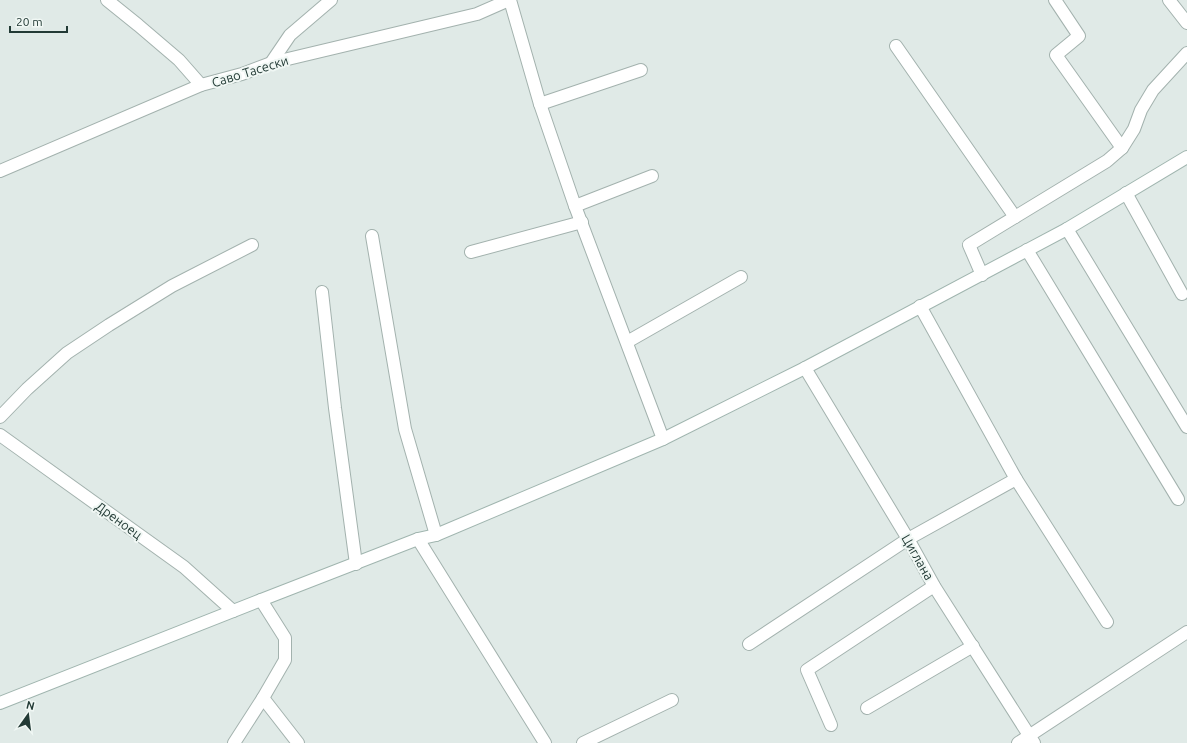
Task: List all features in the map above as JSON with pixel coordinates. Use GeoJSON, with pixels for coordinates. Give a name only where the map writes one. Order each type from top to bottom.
{"type":"FeatureCollection","features":[{"type":"Feature","properties":{"kind":"street"},"geometry":{"type":"LineString","coordinates":[[107,0],[179,60],[201,86]]}},
{"type":"Feature","properties":{"kind":"street"},"geometry":{"type":"LineString","coordinates":[[271,63],[290,35],[331,0]]}},
{"type":"Feature","properties":{"kind":"street"},"geometry":{"type":"LineString","coordinates":[[509,0],[540,104],[575,206],[663,439]]}},
{"type":"Feature","properties":{"kind":"street","name":"Саво Тасески"},"geometry":{"type":"LineString","coordinates":[[0,171],[201,86],[242,74],[271,63],[477,14],[509,0]]}},
{"type":"Feature","properties":{"kind":"street"},"geometry":{"type":"LineString","coordinates":[[1056,0],[1079,36],[1056,55],[1122,148]]}},
{"type":"Feature","properties":{"kind":"street"},"geometry":{"type":"LineString","coordinates":[[1169,0],[1187,23]]}},
{"type":"Feature","properties":{"kind":"street"},"geometry":{"type":"LineString","coordinates":[[896,46],[1015,217]]}},
{"type":"Feature","properties":{"kind":"street"},"geometry":{"type":"LineString","coordinates":[[982,275],[969,245],[1107,161],[1122,148],[1134,129],[1141,110],[1153,90],[1187,53]]}},
{"type":"Feature","properties":{"kind":"street"},"geometry":{"type":"LineString","coordinates":[[540,104],[641,70]]}},
{"type":"Feature","properties":{"kind":"street"},"geometry":{"type":"LineString","coordinates":[[0,703],[418,539],[436,535],[663,439],[804,368],[920,306],[982,275],[1067,229],[1187,157]]}},
{"type":"Feature","properties":{"kind":"street"},"geometry":{"type":"LineString","coordinates":[[575,206],[652,176]]}},
{"type":"Feature","properties":{"kind":"street"},"geometry":{"type":"LineString","coordinates":[[1126,193],[1182,294]]}},
{"type":"Feature","properties":{"kind":"street"},"geometry":{"type":"LineString","coordinates":[[471,252],[582,222]]}},
{"type":"Feature","properties":{"kind":"street"},"geometry":{"type":"LineString","coordinates":[[1067,229],[1187,427]]}},
{"type":"Feature","properties":{"kind":"street"},"geometry":{"type":"LineString","coordinates":[[372,236],[405,429],[436,535]]}},
{"type":"Feature","properties":{"kind":"street"},"geometry":{"type":"LineString","coordinates":[[0,417],[27,389],[67,353],[108,325],[172,286],[252,245]]}},
{"type":"Feature","properties":{"kind":"street"},"geometry":{"type":"LineString","coordinates":[[1028,250],[1178,499]]}},
{"type":"Feature","properties":{"kind":"street"},"geometry":{"type":"LineString","coordinates":[[627,342],[741,277]]}},
{"type":"Feature","properties":{"kind":"street"},"geometry":{"type":"LineString","coordinates":[[322,292],[335,408],[356,564]]}},
{"type":"Feature","properties":{"kind":"street"},"geometry":{"type":"LineString","coordinates":[[920,306],[1016,479],[1107,622]]}},
{"type":"Feature","properties":{"kind":"street","name":"Циглана"},"geometry":{"type":"LineString","coordinates":[[804,368],[908,539],[934,586],[1032,739]]}},
{"type":"Feature","properties":{"kind":"street","name":"Дреноец"},"geometry":{"type":"LineString","coordinates":[[0,435],[184,567],[233,611]]}},
{"type":"Feature","properties":{"kind":"street"},"geometry":{"type":"LineString","coordinates":[[749,644],[908,539],[1016,479]]}},
{"type":"Feature","properties":{"kind":"street"},"geometry":{"type":"LineString","coordinates":[[418,539],[545,743]]}},
{"type":"Feature","properties":{"kind":"street"},"geometry":{"type":"LineString","coordinates":[[831,725],[806,670],[934,586]]}},
{"type":"Feature","properties":{"kind":"street"},"geometry":{"type":"LineString","coordinates":[[234,743],[285,660],[285,638],[261,600]]}},
{"type":"Feature","properties":{"kind":"street"},"geometry":{"type":"LineString","coordinates":[[1018,743],[1032,739],[1187,632]]}},
{"type":"Feature","properties":{"kind":"street"},"geometry":{"type":"LineString","coordinates":[[867,708],[973,646]]}},
{"type":"Feature","properties":{"kind":"street"},"geometry":{"type":"LineString","coordinates":[[263,698],[298,743]]}},
{"type":"Feature","properties":{"kind":"street"},"geometry":{"type":"LineString","coordinates":[[583,743],[672,700]]}}]}
